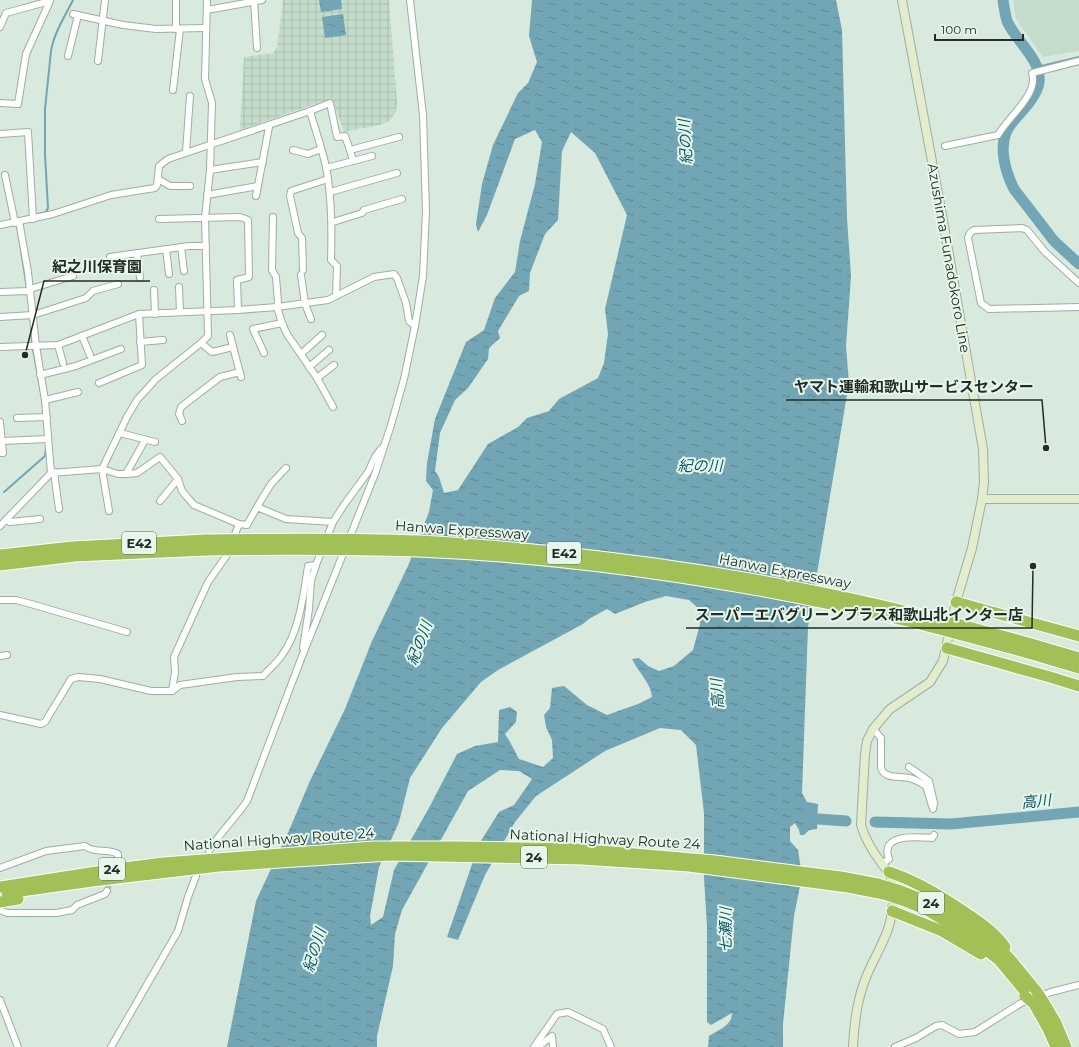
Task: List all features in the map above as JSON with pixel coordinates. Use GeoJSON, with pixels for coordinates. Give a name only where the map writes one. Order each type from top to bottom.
{"type":"FeatureCollection","features":[{"type":"Feature","properties":{"kind":"highway","name":"Hanwa Expressway"},"geometry":{"type":"LineString","coordinates":[[0,555],[338,538],[499,546],[571,553],[648,563],[721,574],[808,590],[1026,647],[1079,658]]}},
{"type":"Feature","properties":{"kind":"highway","name":"Hanwa Expressway"},"geometry":{"type":"LineString","coordinates":[[0,565],[73,552]]}},
{"type":"Feature","properties":{"kind":"highway"},"geometry":{"type":"LineString","coordinates":[[956,602],[1079,636]]}},
{"type":"Feature","properties":{"kind":"highway","name":"Hanwa Expressway"},"geometry":{"type":"LineString","coordinates":[[1026,647],[1079,668]]}},
{"type":"Feature","properties":{"kind":"highway"},"geometry":{"type":"LineString","coordinates":[[947,648],[1079,686]]}},
{"type":"Feature","properties":{"kind":"highway","name":"National Highway Route 24"},"geometry":{"type":"LineString","coordinates":[[1,893],[87,867],[109,870],[163,863],[390,855],[432,855],[582,859],[689,866],[849,883],[884,894],[929,911],[1000,956],[1008,969],[1030,994]]}},
{"type":"Feature","properties":{"kind":"highway","name":"National Highway Route 24"},"geometry":{"type":"LineString","coordinates":[[1,893],[221,862]]}},
{"type":"Feature","properties":{"kind":"highway","name":"24"},"geometry":{"type":"LineString","coordinates":[[887,872],[907,878],[932,891],[982,923],[1008,969],[1056,1023],[1066,1047]]}},
{"type":"Feature","properties":{"kind":"highway","name":"24"},"geometry":{"type":"LineString","coordinates":[[892,909],[942,931],[978,952],[1000,956]]}},
{"type":"Feature","properties":{"kind":"highway","name":"24"},"geometry":{"type":"LineString","coordinates":[[1039,1003],[1056,1047]]}},
{"type":"Feature","properties":{"kind":"main road","name":"Azushima Funadokoro Line"},"geometry":{"type":"LineString","coordinates":[[887,872],[869,845],[861,825],[867,741],[873,729],[890,709],[930,682],[943,661],[956,602],[972,548],[984,482],[983,449],[902,0]]}},
{"type":"Feature","properties":{"kind":"main road"},"geometry":{"type":"LineString","coordinates":[[982,499],[1079,499]]}},
{"type":"Feature","properties":{"kind":"main road"},"geometry":{"type":"LineString","coordinates":[[852,1047],[859,999],[866,977],[891,924],[892,909]]}},
{"type":"Feature","properties":{"kind":"street"},"geometry":{"type":"LineString","coordinates":[[98,61],[105,0]]}},
{"type":"Feature","properties":{"kind":"street"},"geometry":{"type":"LineString","coordinates":[[173,90],[178,29],[176,0]]}},
{"type":"Feature","properties":{"kind":"street"},"geometry":{"type":"LineString","coordinates":[[109,511],[102,469],[136,400],[156,379],[208,336],[205,218],[210,170],[212,103],[205,79],[207,0]]}},
{"type":"Feature","properties":{"kind":"street"},"geometry":{"type":"LineString","coordinates":[[206,10],[262,0]]}},
{"type":"Feature","properties":{"kind":"street"},"geometry":{"type":"LineString","coordinates":[[210,851],[219,834],[247,801],[301,659],[375,474],[402,387],[415,326],[423,276],[426,211],[423,115],[410,0]]}},
{"type":"Feature","properties":{"kind":"street"},"geometry":{"type":"LineString","coordinates":[[0,27],[2,19],[6,13],[51,1]]}},
{"type":"Feature","properties":{"kind":"street"},"geometry":{"type":"LineString","coordinates":[[0,103],[18,104],[26,54],[51,1]]}},
{"type":"Feature","properties":{"kind":"street"},"geometry":{"type":"LineString","coordinates":[[254,1],[257,48]]}},
{"type":"Feature","properties":{"kind":"street"},"geometry":{"type":"LineString","coordinates":[[68,56],[75,15],[123,25],[150,28],[206,28]]}},
{"type":"Feature","properties":{"kind":"street"},"geometry":{"type":"LineString","coordinates":[[945,146],[998,135],[1003,126],[1028,96],[1033,83],[1032,72],[1079,61]]}},
{"type":"Feature","properties":{"kind":"street"},"geometry":{"type":"LineString","coordinates":[[186,152],[190,96]]}},
{"type":"Feature","properties":{"kind":"street"},"geometry":{"type":"LineString","coordinates":[[0,225],[17,222],[33,216],[59,212],[106,196],[155,188],[158,179],[159,166],[168,158],[330,103],[337,137],[345,136],[353,161]]}},
{"type":"Feature","properties":{"kind":"street"},"geometry":{"type":"LineString","coordinates":[[310,111],[326,168],[330,192],[333,222],[331,260],[336,266],[336,296]]}},
{"type":"Feature","properties":{"kind":"street"},"geometry":{"type":"LineString","coordinates":[[256,196],[269,127]]}},
{"type":"Feature","properties":{"kind":"street"},"geometry":{"type":"LineString","coordinates":[[0,134],[28,132],[33,216]]}},
{"type":"Feature","properties":{"kind":"street"},"geometry":{"type":"LineString","coordinates":[[350,150],[399,137]]}},
{"type":"Feature","properties":{"kind":"street"},"geometry":{"type":"LineString","coordinates":[[293,150],[308,154],[321,149]]}},
{"type":"Feature","properties":{"kind":"street"},"geometry":{"type":"LineString","coordinates":[[326,168],[372,156]]}},
{"type":"Feature","properties":{"kind":"street"},"geometry":{"type":"LineString","coordinates":[[210,170],[263,162]]}},
{"type":"Feature","properties":{"kind":"street"},"geometry":{"type":"LineString","coordinates":[[330,192],[397,173]]}},
{"type":"Feature","properties":{"kind":"street"},"geometry":{"type":"LineString","coordinates":[[5,175],[17,222],[29,291],[31,315],[45,400],[47,439],[59,509]]}},
{"type":"Feature","properties":{"kind":"street"},"geometry":{"type":"LineString","coordinates":[[158,179],[170,186],[190,186]]}},
{"type":"Feature","properties":{"kind":"street"},"geometry":{"type":"LineString","coordinates":[[311,319],[305,304],[302,272],[302,238],[298,233],[290,196],[291,191],[328,179]]}},
{"type":"Feature","properties":{"kind":"street"},"geometry":{"type":"LineString","coordinates":[[207,195],[258,186]]}},
{"type":"Feature","properties":{"kind":"street"},"geometry":{"type":"LineString","coordinates":[[333,222],[362,213],[364,210],[402,199]]}},
{"type":"Feature","properties":{"kind":"street"},"geometry":{"type":"LineString","coordinates":[[159,219],[240,217],[248,220],[249,277],[237,280],[238,310]]}},
{"type":"Feature","properties":{"kind":"street"},"geometry":{"type":"LineString","coordinates":[[273,217],[272,270],[276,277],[277,308],[288,334],[317,378],[333,407]]}},
{"type":"Feature","properties":{"kind":"street"},"geometry":{"type":"LineString","coordinates":[[1079,283],[1045,252],[1027,230],[1022,228],[974,230],[970,233],[968,238],[981,303],[984,306],[989,309],[1079,307]]}},
{"type":"Feature","properties":{"kind":"street"},"geometry":{"type":"LineString","coordinates":[[110,257],[181,247],[206,246]]}},
{"type":"Feature","properties":{"kind":"street"},"geometry":{"type":"LineString","coordinates":[[181,247],[184,271]]}},
{"type":"Feature","properties":{"kind":"street"},"geometry":{"type":"LineString","coordinates":[[166,249],[169,274]]}},
{"type":"Feature","properties":{"kind":"street"},"geometry":{"type":"LineString","coordinates":[[137,253],[140,278]]}},
{"type":"Feature","properties":{"kind":"street"},"geometry":{"type":"LineString","coordinates":[[0,347],[58,345],[138,314],[277,308],[328,300],[374,277],[394,274],[397,278],[406,304],[409,321],[415,326]]}},
{"type":"Feature","properties":{"kind":"street"},"geometry":{"type":"LineString","coordinates":[[0,292],[29,291],[73,276]]}},
{"type":"Feature","properties":{"kind":"street"},"geometry":{"type":"LineString","coordinates":[[0,317],[31,315],[86,298],[93,291],[118,284]]}},
{"type":"Feature","properties":{"kind":"street"},"geometry":{"type":"LineString","coordinates":[[179,287],[180,312]]}},
{"type":"Feature","properties":{"kind":"street"},"geometry":{"type":"LineString","coordinates":[[154,290],[155,314]]}},
{"type":"Feature","properties":{"kind":"street"},"geometry":{"type":"LineString","coordinates":[[99,383],[142,365],[138,314]]}},
{"type":"Feature","properties":{"kind":"street"},"geometry":{"type":"LineString","coordinates":[[264,353],[253,329],[282,322]]}},
{"type":"Feature","properties":{"kind":"street"},"geometry":{"type":"LineString","coordinates":[[182,421],[179,414],[181,407],[220,377],[240,374],[230,335]]}},
{"type":"Feature","properties":{"kind":"street"},"geometry":{"type":"LineString","coordinates":[[301,354],[322,335]]}},
{"type":"Feature","properties":{"kind":"street"},"geometry":{"type":"LineString","coordinates":[[82,336],[90,355]]}},
{"type":"Feature","properties":{"kind":"street"},"geometry":{"type":"LineString","coordinates":[[140,342],[163,340]]}},
{"type":"Feature","properties":{"kind":"street"},"geometry":{"type":"LineString","coordinates":[[201,343],[212,352],[233,347]]}},
{"type":"Feature","properties":{"kind":"street"},"geometry":{"type":"LineString","coordinates":[[58,345],[62,364]]}},
{"type":"Feature","properties":{"kind":"street"},"geometry":{"type":"LineString","coordinates":[[40,375],[76,366],[121,349]]}},
{"type":"Feature","properties":{"kind":"street"},"geometry":{"type":"LineString","coordinates":[[309,367],[329,350]]}},
{"type":"Feature","properties":{"kind":"street"},"geometry":{"type":"LineString","coordinates":[[317,378],[334,364]]}},
{"type":"Feature","properties":{"kind":"street"},"geometry":{"type":"LineString","coordinates":[[45,400],[78,392]]}},
{"type":"Feature","properties":{"kind":"street"},"geometry":{"type":"LineString","coordinates":[[17,418],[45,417]]}},
{"type":"Feature","properties":{"kind":"street"},"geometry":{"type":"LineString","coordinates":[[0,422],[3,453],[0,453]]}},
{"type":"Feature","properties":{"kind":"street"},"geometry":{"type":"LineString","coordinates":[[120,433],[155,442]]}},
{"type":"Feature","properties":{"kind":"street"},"geometry":{"type":"LineString","coordinates":[[2,440],[47,439]]}},
{"type":"Feature","properties":{"kind":"street"},"geometry":{"type":"LineString","coordinates":[[126,474],[145,440]]}},
{"type":"Feature","properties":{"kind":"street"},"geometry":{"type":"LineString","coordinates":[[301,659],[309,609],[311,581],[316,565],[333,522],[368,472],[375,457],[384,446]]}},
{"type":"Feature","properties":{"kind":"street"},"geometry":{"type":"LineString","coordinates":[[0,526],[53,473],[102,469],[118,474],[137,473],[160,457],[178,479],[182,491],[194,504],[239,524],[247,525],[271,484],[286,468]]}},
{"type":"Feature","properties":{"kind":"street"},"geometry":{"type":"LineString","coordinates":[[160,501],[178,479]]}},
{"type":"Feature","properties":{"kind":"street"},"geometry":{"type":"LineString","coordinates":[[257,507],[286,519],[333,522]]}},
{"type":"Feature","properties":{"kind":"street"},"geometry":{"type":"LineString","coordinates":[[6,520],[10,522],[40,519]]}},
{"type":"Feature","properties":{"kind":"street"},"geometry":{"type":"LineString","coordinates":[[172,691],[175,672],[174,657],[208,582],[227,555],[239,524]]}},
{"type":"Feature","properties":{"kind":"street"},"geometry":{"type":"LineString","coordinates":[[0,714],[41,724],[45,722],[71,679],[78,677],[100,679],[151,691],[172,691],[180,685],[237,677],[263,676],[282,655],[288,645],[300,611],[308,566],[316,565]]}},
{"type":"Feature","properties":{"kind":"street"},"geometry":{"type":"LineString","coordinates":[[0,600],[16,600],[127,632]]}},
{"type":"Feature","properties":{"kind":"street"},"geometry":{"type":"LineString","coordinates":[[0,656],[7,655]]}},
{"type":"Feature","properties":{"kind":"street"},"geometry":{"type":"LineString","coordinates":[[873,729],[881,738],[880,768],[882,772],[885,775],[910,778],[926,786],[933,809],[934,803],[929,781],[909,766]]}},
{"type":"Feature","properties":{"kind":"street"},"geometry":{"type":"LineString","coordinates":[[887,872],[889,859],[887,854],[889,845],[894,840],[908,836],[932,838],[934,835]]}},
{"type":"Feature","properties":{"kind":"street"},"geometry":{"type":"LineString","coordinates":[[0,868],[46,851],[86,846],[91,850],[114,852],[118,854],[118,857]]}},
{"type":"Feature","properties":{"kind":"street"},"geometry":{"type":"LineString","coordinates":[[111,1047],[178,931],[188,896],[196,876]]}},
{"type":"Feature","properties":{"kind":"street"},"geometry":{"type":"LineString","coordinates":[[1,893],[7,913],[56,913],[72,910],[77,905],[105,894],[107,891]]}},
{"type":"Feature","properties":{"kind":"street"},"geometry":{"type":"LineString","coordinates":[[895,1047],[916,1038],[936,1026],[942,1025],[959,1034],[975,1032],[1021,1003],[1051,992],[1079,985]]}},
{"type":"Feature","properties":{"kind":"street"},"geometry":{"type":"LineString","coordinates":[[0,1000],[18,1047]]}},
{"type":"Feature","properties":{"kind":"street"},"geometry":{"type":"LineString","coordinates":[[534,1047],[557,1014],[568,1012],[603,1029],[611,1047]]}},
{"type":"Feature","properties":{"kind":"street"},"geometry":{"type":"LineString","coordinates":[[538,1047],[552,1036],[553,1047]]}},
{"type":"Feature","properties":{"kind":"shaded area"},"geometry":{"type":"Polygon","coordinates":[[[283,0],[389,0],[397,103],[396,111],[388,122],[344,132],[332,98],[240,130],[244,57],[273,53],[277,48],[283,0]]]}},
{"type":"Feature","properties":{"kind":"shaded area"},"geometry":{"type":"Polygon","coordinates":[[[1013,0],[1079,0],[1079,51],[1043,57],[1016,19],[1013,0]]]}},
{"type":"Feature","properties":{"kind":"water"},"geometry":{"type":"Polygon","coordinates":[[[319,0],[341,0],[342,9],[321,12],[319,0]]]}},
{"type":"Feature","properties":{"kind":"water","name":"紀の川"},"geometry":{"type":"Polygon","coordinates":[[[532,0],[836,0],[842,30],[847,218],[851,276],[846,346],[849,383],[808,627],[802,793],[807,802],[818,804],[817,829],[809,830],[804,835],[800,835],[795,823],[790,827],[790,841],[798,850],[802,876],[794,916],[783,1024],[783,1047],[708,1047],[709,1036],[720,1030],[730,1021],[732,1013],[711,1025],[707,1022],[707,927],[704,877],[704,813],[696,745],[681,730],[660,728],[605,751],[536,796],[515,822],[485,875],[458,940],[447,937],[479,844],[499,812],[514,805],[532,779],[519,771],[500,770],[468,791],[402,910],[395,934],[393,966],[377,1036],[377,1047],[227,1047],[256,901],[309,783],[345,709],[372,641],[408,566],[429,512],[433,490],[426,481],[427,463],[435,419],[466,342],[484,330],[495,298],[515,272],[520,241],[535,184],[542,142],[535,130],[515,139],[487,215],[478,232],[476,224],[482,184],[493,145],[518,93],[528,83],[537,62],[529,36],[532,0]],[[571,132],[562,151],[558,220],[545,234],[530,273],[529,291],[519,296],[498,331],[500,338],[489,348],[488,359],[468,388],[455,400],[440,433],[435,471],[439,477],[444,493],[458,490],[488,444],[518,427],[527,418],[549,411],[559,399],[598,378],[604,363],[608,334],[605,309],[627,215],[595,153],[571,132]],[[666,596],[645,602],[615,614],[607,609],[583,624],[498,670],[481,682],[442,728],[410,778],[399,822],[379,867],[370,916],[371,925],[383,917],[394,870],[457,754],[475,746],[498,742],[499,710],[510,707],[517,712],[516,722],[505,734],[519,759],[543,767],[553,758],[552,740],[546,727],[544,715],[550,708],[552,688],[564,686],[587,705],[607,715],[638,704],[652,697],[647,682],[632,659],[639,658],[648,666],[659,671],[674,666],[693,650],[700,624],[699,609],[689,600],[666,596]]]}},
{"type":"Feature","properties":{"kind":"water"},"geometry":{"type":"Polygon","coordinates":[[[343,14],[346,35],[325,38],[322,17],[343,14]]]}},
{"type":"Feature","properties":{"kind":"waterway"},"geometry":{"type":"LineString","coordinates":[[34,215],[46,212],[48,208],[45,155],[45,109],[52,44],[73,0]]}},
{"type":"Feature","properties":{"kind":"waterway"},"geometry":{"type":"LineString","coordinates":[[1003,0],[1007,21],[1032,58],[1039,74],[1039,82],[1033,97],[1011,123],[1006,133],[1003,154],[1008,176],[1014,189],[1054,241],[1079,264]]}},
{"type":"Feature","properties":{"kind":"waterway"},"geometry":{"type":"LineString","coordinates":[[1037,67],[1079,57]]}},
{"type":"Feature","properties":{"kind":"waterway"},"geometry":{"type":"LineString","coordinates":[[17,224],[27,289]]}},
{"type":"Feature","properties":{"kind":"waterway"},"geometry":{"type":"LineString","coordinates":[[31,325],[32,344]]}},
{"type":"Feature","properties":{"kind":"waterway"},"geometry":{"type":"LineString","coordinates":[[33,349],[42,398]]}},
{"type":"Feature","properties":{"kind":"waterway"},"geometry":{"type":"LineString","coordinates":[[4,492],[45,456],[46,448]]}},
{"type":"Feature","properties":{"kind":"waterway","name":"高川"},"geometry":{"type":"LineString","coordinates":[[875,822],[951,824],[1079,812]]}},
{"type":"Feature","properties":{"kind":"waterway","name":"高川"},"geometry":{"type":"LineString","coordinates":[[804,818],[846,821]]}},
{"type":"Feature","properties":{"kind":"tunnel"},"geometry":{"type":"LineString","coordinates":[[107,891],[118,857]]}},
{"type":"Feature","properties":{"kind":"place","name":"紀之川保育園"},"geometry":{"type":"Point","coordinates":[25,355]}},
{"type":"Feature","properties":{"kind":"place","name":"ヤマト運輸和歌山サービスセンター"},"geometry":{"type":"Point","coordinates":[1046,448]}},
{"type":"Feature","properties":{"kind":"place","name":"スーパーエバグリーンプラス和歌山北インター店"},"geometry":{"type":"Point","coordinates":[1033,566]}},
{"type":"Feature","properties":{"kind":"water label","name":"七瀬川"},"geometry":{"type":"Point","coordinates":[725,930]}}]}
